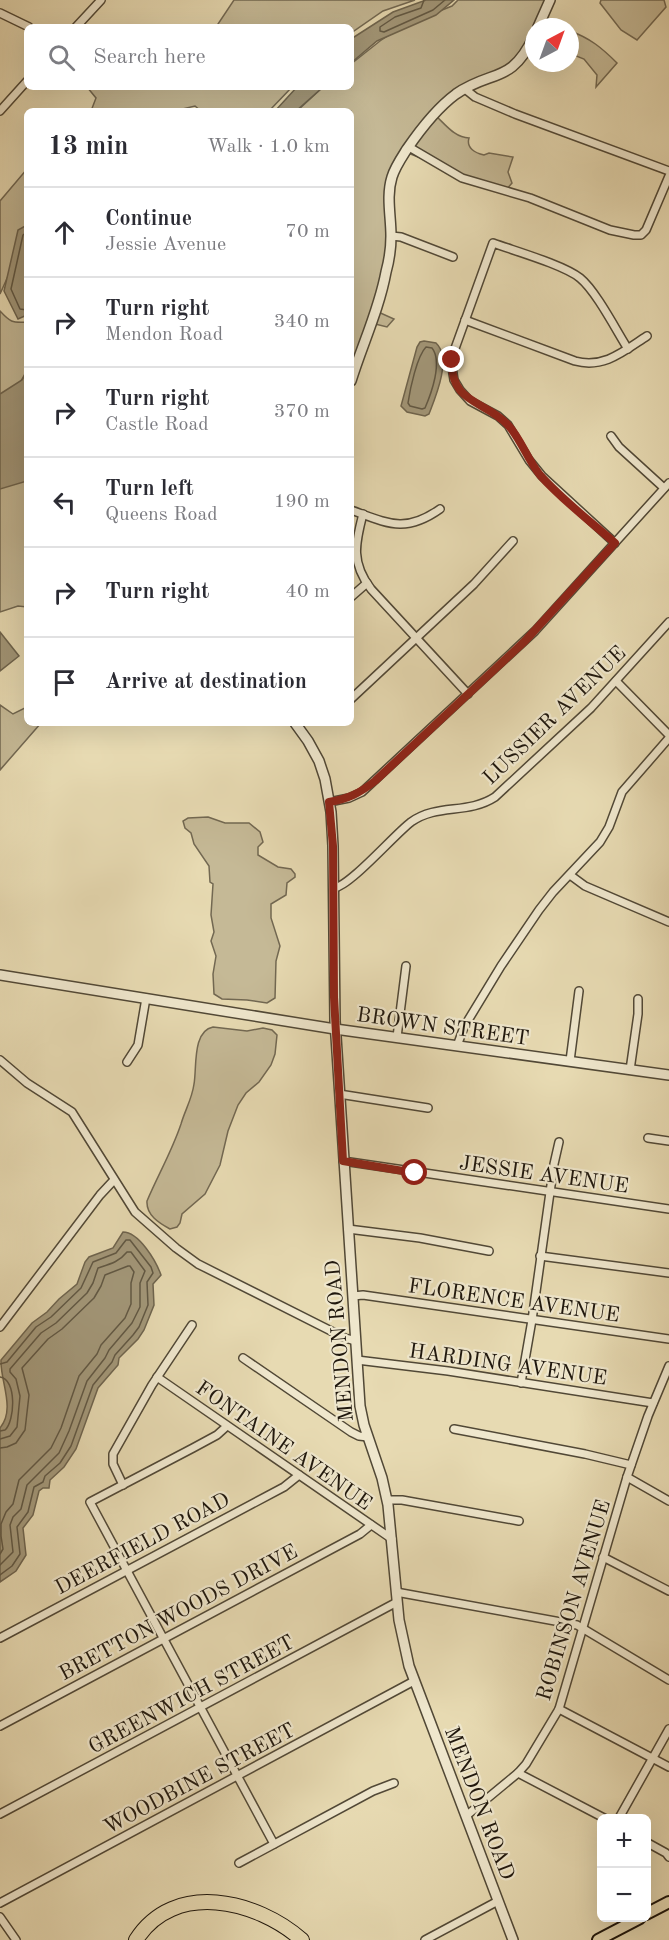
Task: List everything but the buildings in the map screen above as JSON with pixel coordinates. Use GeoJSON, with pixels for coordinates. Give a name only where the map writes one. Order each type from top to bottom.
{"type":"FeatureCollection","features":[{"type":"Feature","properties":{"kind":"highway"},"geometry":{"type":"LineString","coordinates":[[136,1940],[149,1924],[166,1911],[202,1901],[231,1905],[258,1913],[283,1926],[302,1940]]}},
{"type":"Feature","properties":{"kind":"main road"},"geometry":{"type":"LineString","coordinates":[[651,1911],[669,1902]]}},
{"type":"Feature","properties":{"kind":"main road"},"geometry":{"type":"LineString","coordinates":[[598,1940],[631,1922]]}},
{"type":"Feature","properties":{"kind":"street"},"geometry":{"type":"LineString","coordinates":[[79,24],[101,0]]}},
{"type":"Feature","properties":{"kind":"street"},"geometry":{"type":"LineString","coordinates":[[542,18],[550,0]]}},
{"type":"Feature","properties":{"kind":"street"},"geometry":{"type":"LineString","coordinates":[[0,13],[24,25]]}},
{"type":"Feature","properties":{"kind":"street"},"geometry":{"type":"LineString","coordinates":[[354,372],[384,283],[391,236],[390,184],[396,167],[409,147],[443,106],[465,88],[512,69],[525,52]]}},
{"type":"Feature","properties":{"kind":"street"},"geometry":{"type":"LineString","coordinates":[[1,110],[24,84]]}},
{"type":"Feature","properties":{"kind":"street"},"geometry":{"type":"LineString","coordinates":[[465,88],[475,97],[558,131],[669,171]]}},
{"type":"Feature","properties":{"kind":"street"},"geometry":{"type":"LineString","coordinates":[[409,147],[462,178],[530,198],[610,230],[634,235],[646,230],[669,176]]}},
{"type":"Feature","properties":{"kind":"street"},"geometry":{"type":"LineString","coordinates":[[391,236],[401,237],[453,257]]}},
{"type":"Feature","properties":{"kind":"street"},"geometry":{"type":"LineString","coordinates":[[615,543],[542,476],[529,460],[508,424],[470,400],[456,385],[452,367],[453,354],[493,243],[567,270],[579,277],[589,287],[628,349]]}},
{"type":"Feature","properties":{"kind":"street"},"geometry":{"type":"LineString","coordinates":[[465,320],[582,363],[593,364],[605,362],[647,336]]}},
{"type":"Feature","properties":{"kind":"street"},"geometry":{"type":"LineString","coordinates":[[329,802],[349,798],[362,792],[468,694],[535,631],[667,485],[619,447],[611,436]]}},
{"type":"Feature","properties":{"kind":"street"},"geometry":{"type":"LineString","coordinates":[[354,511],[400,525],[424,518],[440,509]]}},
{"type":"Feature","properties":{"kind":"street"},"geometry":{"type":"LineString","coordinates":[[363,514],[355,548],[359,570],[367,583],[468,694]]}},
{"type":"Feature","properties":{"kind":"street"},"geometry":{"type":"LineString","coordinates":[[354,696],[474,584],[513,541]]}},
{"type":"Feature","properties":{"kind":"street"},"geometry":{"type":"LineString","coordinates":[[354,594],[367,583]]}},
{"type":"Feature","properties":{"kind":"street","name":"LUSSIER AVENUE"},"geometry":{"type":"LineString","coordinates":[[333,888],[346,883],[403,829],[417,819],[433,812],[479,806],[495,797],[591,708],[669,622]]}},
{"type":"Feature","properties":{"kind":"street"},"geometry":{"type":"LineString","coordinates":[[457,1046],[464,1027],[501,966],[546,900],[605,836],[622,792],[669,737],[616,681]]}},
{"type":"Feature","properties":{"kind":"street","name":"MENDON ROAD"},"geometry":{"type":"LineString","coordinates":[[298,726],[319,761],[329,802],[333,846],[335,1029],[361,1413],[387,1500],[401,1635],[414,1681],[513,1940]]}},
{"type":"Feature","properties":{"kind":"street"},"geometry":{"type":"LineString","coordinates":[[570,874],[585,886],[669,922]]}},
{"type":"Feature","properties":{"kind":"street"},"geometry":{"type":"LineString","coordinates":[[397,1037],[406,966]]}},
{"type":"Feature","properties":{"kind":"street","name":"BROWN STREET"},"geometry":{"type":"LineString","coordinates":[[0,975],[335,1029],[669,1076]]}},
{"type":"Feature","properties":{"kind":"street"},"geometry":{"type":"LineString","coordinates":[[570,1061],[579,991]]}},
{"type":"Feature","properties":{"kind":"street"},"geometry":{"type":"LineString","coordinates":[[127,1062],[138,1045],[146,998]]}},
{"type":"Feature","properties":{"kind":"street"},"geometry":{"type":"LineString","coordinates":[[630,1070],[638,999]]}},
{"type":"Feature","properties":{"kind":"street"},"geometry":{"type":"LineString","coordinates":[[0,1060],[20,1078],[72,1112],[135,1212],[169,1243],[190,1259],[345,1338],[356,1341]]}},
{"type":"Feature","properties":{"kind":"street"},"geometry":{"type":"LineString","coordinates":[[339,1094],[428,1108]]}},
{"type":"Feature","properties":{"kind":"street"},"geometry":{"type":"LineString","coordinates":[[648,1138],[669,1142]]}},
{"type":"Feature","properties":{"kind":"street"},"geometry":{"type":"LineString","coordinates":[[520,1383],[559,1142]]}},
{"type":"Feature","properties":{"kind":"street","name":"JESSIE AVENUE"},"geometry":{"type":"LineString","coordinates":[[343,1161],[669,1209]]}},
{"type":"Feature","properties":{"kind":"street"},"geometry":{"type":"LineString","coordinates":[[0,1327],[100,1194],[114,1180]]}},
{"type":"Feature","properties":{"kind":"street"},"geometry":{"type":"LineString","coordinates":[[348,1228],[489,1251]]}},
{"type":"Feature","properties":{"kind":"street"},"geometry":{"type":"LineString","coordinates":[[540,1256],[669,1273]]}},
{"type":"Feature","properties":{"kind":"street","name":"FLORENCE AVENUE"},"geometry":{"type":"LineString","coordinates":[[353,1296],[363,1295],[669,1339]]}},
{"type":"Feature","properties":{"kind":"street"},"geometry":{"type":"LineString","coordinates":[[123,1485],[113,1464],[113,1456],[157,1377],[192,1325]]}},
{"type":"Feature","properties":{"kind":"street"},"geometry":{"type":"LineString","coordinates":[[243,1358],[351,1431],[359,1436],[368,1437]]}},
{"type":"Feature","properties":{"kind":"street","name":"HARDING AVENUE"},"geometry":{"type":"LineString","coordinates":[[357,1360],[448,1371],[653,1403]]}},
{"type":"Feature","properties":{"kind":"street","name":"ROBINSON AVENUE"},"geometry":{"type":"LineString","coordinates":[[466,1816],[526,1764],[560,1709],[627,1477],[653,1403],[669,1366]]}},
{"type":"Feature","properties":{"kind":"street","name":"FONTAINE AVENUE"},"geometry":{"type":"LineString","coordinates":[[157,1377],[392,1539]]}},
{"type":"Feature","properties":{"kind":"street"},"geometry":{"type":"LineString","coordinates":[[227,1426],[207,1440],[90,1502],[274,1844]]}},
{"type":"Feature","properties":{"kind":"street"},"geometry":{"type":"LineString","coordinates":[[454,1430],[585,1454],[631,1465]]}},
{"type":"Feature","properties":{"kind":"street","name":"DEERFIELD ROAD"},"geometry":{"type":"LineString","coordinates":[[0,1638],[284,1487],[298,1475]]}},
{"type":"Feature","properties":{"kind":"street"},"geometry":{"type":"LineString","coordinates":[[627,1477],[669,1501]]}},
{"type":"Feature","properties":{"kind":"street"},"geometry":{"type":"LineString","coordinates":[[387,1500],[402,1500],[519,1521]]}},
{"type":"Feature","properties":{"kind":"street","name":"BRETTON WOODS DRIVE"},"geometry":{"type":"LineString","coordinates":[[0,1726],[360,1534],[371,1525]]}},
{"type":"Feature","properties":{"kind":"street"},"geometry":{"type":"LineString","coordinates":[[603,1557],[669,1591]]}},
{"type":"Feature","properties":{"kind":"street"},"geometry":{"type":"LineString","coordinates":[[397,1597],[576,1625],[669,1680]]}},
{"type":"Feature","properties":{"kind":"street","name":"GREENWICH STREET"},"geometry":{"type":"LineString","coordinates":[[0,1814],[200,1707],[397,1597]]}},
{"type":"Feature","properties":{"kind":"street","name":"WOODBINE STREET"},"geometry":{"type":"LineString","coordinates":[[0,1903],[414,1681]]}},
{"type":"Feature","properties":{"kind":"street"},"geometry":{"type":"LineString","coordinates":[[560,1709],[669,1767]]}},
{"type":"Feature","properties":{"kind":"street"},"geometry":{"type":"LineString","coordinates":[[621,1814],[669,1729]]}},
{"type":"Feature","properties":{"kind":"street"},"geometry":{"type":"LineString","coordinates":[[518,1773],[597,1814]]}},
{"type":"Feature","properties":{"kind":"street"},"geometry":{"type":"LineString","coordinates":[[239,1863],[373,1791],[394,1783]]}},
{"type":"Feature","properties":{"kind":"street"},"geometry":{"type":"LineString","coordinates":[[651,1845],[669,1857]]}},
{"type":"Feature","properties":{"kind":"street"},"geometry":{"type":"LineString","coordinates":[[425,1940],[498,1901]]}},
{"type":"Feature","properties":{"kind":"street"},"geometry":{"type":"LineString","coordinates":[[0,1917],[16,1940]]}},
{"type":"Feature","properties":{"kind":"shaded area"},"geometry":{"type":"Polygon","coordinates":[[[234,0],[415,0],[383,11],[354,31],[354,24],[218,24],[234,0]]]}},
{"type":"Feature","properties":{"kind":"shaded area"},"geometry":{"type":"Polygon","coordinates":[[[458,0],[548,0],[539,18],[525,18],[525,55],[521,60],[467,87],[435,115],[459,136],[469,138],[469,145],[475,151],[484,155],[489,153],[513,157],[508,172],[512,183],[505,191],[408,153],[395,168],[390,235],[376,311],[394,319],[387,327],[371,323],[354,361],[354,108],[300,108],[320,90],[354,90],[354,62],[402,26],[452,6],[458,0]]]}},
{"type":"Feature","properties":{"kind":"shaded area"},"geometry":{"type":"Polygon","coordinates":[[[601,0],[664,0],[666,7],[637,40],[621,30],[600,3],[601,0]]]}},
{"type":"Feature","properties":{"kind":"shaded area"},"geometry":{"type":"Polygon","coordinates":[[[579,35],[595,44],[617,63],[596,87],[597,75],[584,59],[579,57],[579,35]]]}},
{"type":"Feature","properties":{"kind":"shaded area"},"geometry":{"type":"Polygon","coordinates":[[[89,90],[289,90],[272,108],[197,108],[195,106],[187,108],[92,108],[96,98],[89,90]]]}},
{"type":"Feature","properties":{"kind":"shaded area"},"geometry":{"type":"Polygon","coordinates":[[[24,173],[24,241],[0,294],[0,201],[24,173]]]}},
{"type":"Feature","properties":{"kind":"shaded area"},"geometry":{"type":"Polygon","coordinates":[[[0,311],[12,321],[24,322],[24,376],[0,405],[0,311]]]}},
{"type":"Feature","properties":{"kind":"shaded area"},"geometry":{"type":"Polygon","coordinates":[[[24,470],[24,607],[18,606],[0,612],[0,487],[24,470]]]}},
{"type":"Feature","properties":{"kind":"shaded area"},"geometry":{"type":"Polygon","coordinates":[[[0,705],[13,714],[24,708],[24,726],[38,726],[0,770],[0,705]]]}},
{"type":"Feature","properties":{"kind":"shaded area"},"geometry":{"type":"Polygon","coordinates":[[[208,817],[225,823],[249,823],[260,832],[263,842],[258,847],[258,855],[278,867],[291,869],[295,874],[295,877],[287,883],[286,895],[271,904],[271,918],[280,946],[276,961],[275,998],[267,1003],[222,999],[214,994],[213,974],[216,956],[211,941],[214,932],[211,915],[213,884],[210,882],[209,866],[194,844],[191,833],[185,828],[183,821],[188,818],[208,817]]]}},
{"type":"Feature","properties":{"kind":"shaded area"},"geometry":{"type":"Polygon","coordinates":[[[213,1027],[247,1031],[263,1028],[272,1030],[277,1035],[275,1054],[271,1065],[259,1082],[246,1093],[238,1105],[228,1131],[220,1165],[205,1194],[182,1214],[177,1227],[170,1229],[151,1214],[147,1201],[192,1095],[197,1051],[202,1035],[213,1027]]]}},
{"type":"Feature","properties":{"kind":"water"},"geometry":{"type":"Polygon","coordinates":[[[426,0],[454,0],[436,15],[377,41],[354,60],[354,37],[393,12],[426,0]]]}},
{"type":"Feature","properties":{"kind":"water"},"geometry":{"type":"Polygon","coordinates":[[[294,90],[320,90],[299,108],[278,108],[294,90]]]}},
{"type":"Feature","properties":{"kind":"water"},"geometry":{"type":"Polygon","coordinates":[[[24,227],[24,316],[18,319],[4,291],[18,230],[24,227]]]}},
{"type":"Feature","properties":{"kind":"water"},"geometry":{"type":"Polygon","coordinates":[[[420,342],[436,343],[443,358],[439,388],[429,414],[425,416],[407,412],[401,406],[417,347],[420,342]]]}},
{"type":"Feature","properties":{"kind":"water"},"geometry":{"type":"Polygon","coordinates":[[[24,377],[24,482],[0,489],[0,394],[24,377]]]}},
{"type":"Feature","properties":{"kind":"water"},"geometry":{"type":"Polygon","coordinates":[[[0,632],[19,656],[0,671],[0,632]]]}},
{"type":"Feature","properties":{"kind":"water"},"geometry":{"type":"Polygon","coordinates":[[[123,1232],[129,1233],[141,1242],[159,1269],[161,1275],[153,1284],[154,1305],[138,1339],[119,1358],[118,1365],[98,1388],[76,1449],[64,1467],[50,1480],[49,1488],[39,1491],[33,1515],[23,1528],[26,1555],[16,1571],[0,1582],[0,1428],[7,1412],[1,1360],[32,1323],[77,1284],[89,1257],[113,1248],[123,1232]]]}},
{"type":"Feature","properties":{"kind":"route"},"geometry":{"type":"LineString","coordinates":[[415,1173],[343,1161],[334,997],[333,846],[329,802],[349,798],[362,792],[375,781],[525,641],[615,543],[542,476],[529,460],[508,424],[470,400],[460,390],[454,380],[452,360]]}}]}
